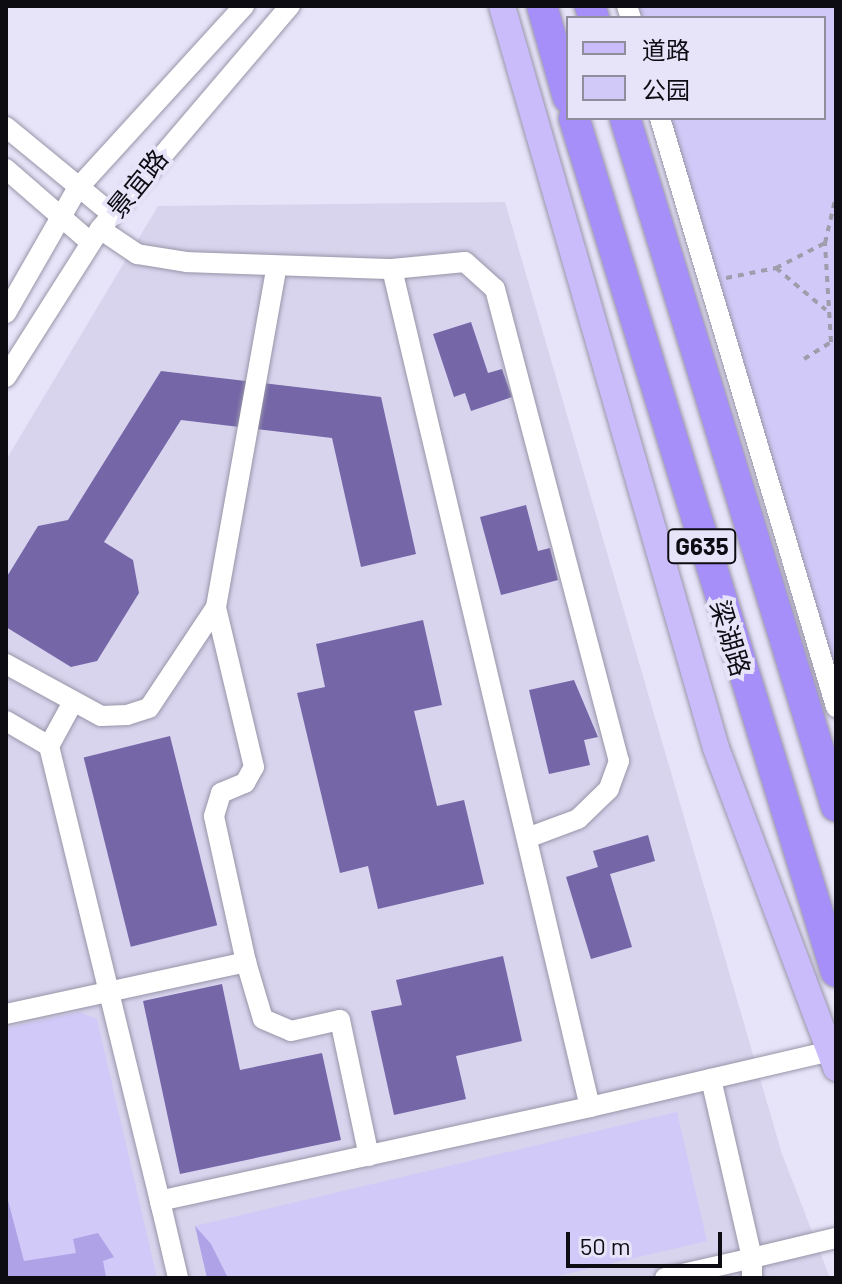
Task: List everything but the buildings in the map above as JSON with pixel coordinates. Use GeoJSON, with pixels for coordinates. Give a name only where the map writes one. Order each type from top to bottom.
{"type":"FeatureCollection","features":[{"type":"Feature","properties":{"kind":"highway"},"geometry":{"type":"LineString","coordinates":[[542,6],[566,90]]}},
{"type":"Feature","properties":{"kind":"highway","name":"梁湖路"},"geometry":{"type":"LineString","coordinates":[[575,120],[836,972]]}},
{"type":"Feature","properties":{"kind":"highway","name":"梁湖路"},"geometry":{"type":"LineString","coordinates":[[626,120],[836,806]]}},
{"type":"Feature","properties":{"kind":"main road"},"geometry":{"type":"LineString","coordinates":[[502,6],[716,748],[833,1059]]}},
{"type":"Feature","properties":{"kind":"street","name":"景宜路"},"geometry":{"type":"LineString","coordinates":[[6,313],[77,189],[244,6]]}},
{"type":"Feature","properties":{"kind":"street","name":"景宜路"},"geometry":{"type":"LineString","coordinates":[[6,377],[101,228],[290,6]]}},
{"type":"Feature","properties":{"kind":"street"},"geometry":{"type":"LineString","coordinates":[[661,120],[836,707]]}},
{"type":"Feature","properties":{"kind":"street"},"geometry":{"type":"LineString","coordinates":[[6,127],[77,189],[101,228],[137,254],[276,270],[392,269],[465,262],[495,289],[619,761],[609,789],[578,819],[527,838]]}},
{"type":"Feature","properties":{"kind":"street"},"geometry":{"type":"LineString","coordinates":[[6,169],[62,219],[101,228]]}},
{"type":"Feature","properties":{"kind":"street"},"geometry":{"type":"LineString","coordinates":[[392,269],[590,1107]]}},
{"type":"Feature","properties":{"kind":"street"},"geometry":{"type":"LineString","coordinates":[[276,270],[216,607],[254,767],[245,783],[221,793],[214,816],[246,962],[263,1019],[291,1031],[340,1020],[369,1156]]}},
{"type":"Feature","properties":{"kind":"street"},"geometry":{"type":"LineString","coordinates":[[6,664],[101,716],[149,708],[216,607]]}},
{"type":"Feature","properties":{"kind":"street"},"geometry":{"type":"LineString","coordinates":[[73,702],[49,746],[178,1278]]}},
{"type":"Feature","properties":{"kind":"street"},"geometry":{"type":"LineString","coordinates":[[6,721],[49,746]]}},
{"type":"Feature","properties":{"kind":"street"},"geometry":{"type":"LineString","coordinates":[[6,1014],[246,962]]}},
{"type":"Feature","properties":{"kind":"street"},"geometry":{"type":"LineString","coordinates":[[162,1209],[160,1201],[711,1079],[833,1059]]}},
{"type":"Feature","properties":{"kind":"street"},"geometry":{"type":"LineString","coordinates":[[711,1079],[752,1268]]}},
{"type":"Feature","properties":{"kind":"street"},"geometry":{"type":"LineString","coordinates":[[665,1278],[752,1268],[836,1238]]}},
{"type":"Feature","properties":{"kind":"path"},"geometry":{"type":"LineString","coordinates":[[804,359],[831,342],[825,243],[836,196]]}},
{"type":"Feature","properties":{"kind":"path"},"geometry":{"type":"LineString","coordinates":[[709,282],[776,268],[825,243]]}},
{"type":"Feature","properties":{"kind":"path"},"geometry":{"type":"LineString","coordinates":[[776,268],[827,311]]}},
{"type":"Feature","properties":{"kind":"shaded area"},"geometry":{"type":"Polygon","coordinates":[[[505,202],[782,1154],[830,1278],[6,1278],[6,460],[158,206],[505,202]]]}},
{"type":"Feature","properties":{"kind":"shaded area"},"geometry":{"type":"Polygon","coordinates":[[[6,1193],[24,1261],[76,1253],[73,1239],[98,1233],[114,1257],[103,1261],[106,1277],[121,1278],[6,1278],[6,1193]]]}},
{"type":"Feature","properties":{"kind":"shaded area"},"geometry":{"type":"Polygon","coordinates":[[[195,1226],[211,1244],[228,1278],[207,1278],[195,1226]]]}},
{"type":"Feature","properties":{"kind":"green space"},"geometry":{"type":"Polygon","coordinates":[[[634,6],[836,6],[836,715],[667,120],[826,120],[826,16],[636,16],[634,6]]]}},
{"type":"Feature","properties":{"kind":"green space"},"geometry":{"type":"Polygon","coordinates":[[[79,1012],[97,1019],[157,1278],[6,1278],[6,1028],[79,1012]]]}},
{"type":"Feature","properties":{"kind":"green space"},"geometry":{"type":"Polygon","coordinates":[[[677,1112],[707,1241],[549,1278],[228,1278],[195,1226],[677,1112]]]}}]}
